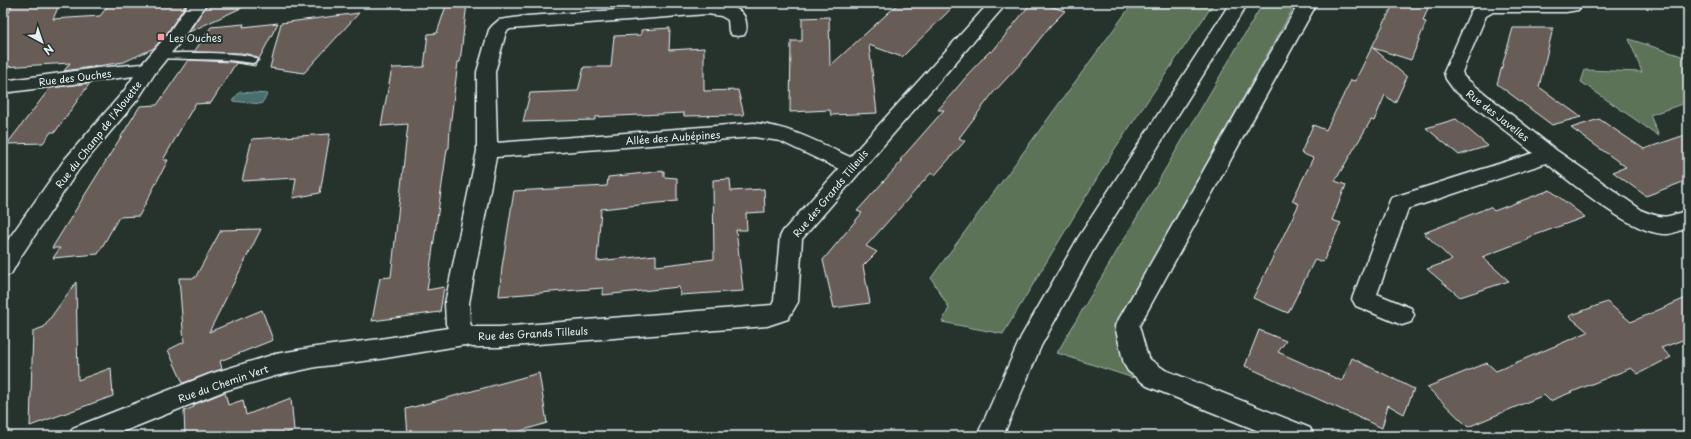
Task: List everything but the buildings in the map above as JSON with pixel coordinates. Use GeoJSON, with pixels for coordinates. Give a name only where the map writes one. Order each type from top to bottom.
{"type":"FeatureCollection","features":[{"type":"Feature","properties":{"kind":"street","name":"Rue du Champ de l'Alouette"},"geometry":{"type":"LineString","coordinates":[[3,268],[12,250],[72,164],[131,95],[153,63],[174,38],[198,3]]}},
{"type":"Feature","properties":{"kind":"street","name":"Rue des Grands Tilleuls"},"geometry":{"type":"LineString","coordinates":[[738,31],[737,17],[725,11],[707,9],[527,21],[505,24],[498,30],[495,36],[486,72],[487,151],[457,303],[458,324],[464,335],[473,337],[499,337],[767,316],[780,312],[786,302],[791,237],[998,3]]}},
{"type":"Feature","properties":{"kind":"street"},"geometry":{"type":"LineString","coordinates":[[990,436],[1030,344],[1086,244],[1239,3]]}},
{"type":"Feature","properties":{"kind":"street"},"geometry":{"type":"LineString","coordinates":[[1301,436],[1156,378],[1137,364],[1127,326],[1308,3]]}},
{"type":"Feature","properties":{"kind":"street","name":"Rue des Javelles"},"geometry":{"type":"LineString","coordinates":[[1576,3],[1572,6],[1566,7],[1490,7],[1483,9],[1479,13],[1453,72],[1455,79],[1461,86],[1549,155],[1635,217],[1653,224],[1668,226],[1688,218]]}},
{"type":"Feature","properties":{"kind":"street","name":"Rue des Ouches"},"geometry":{"type":"LineString","coordinates":[[3,87],[97,74],[153,63]]}},
{"type":"Feature","properties":{"kind":"street","name":"Allée des Aubépines"},"geometry":{"type":"LineString","coordinates":[[487,151],[754,130],[773,132],[787,136],[852,167]]}},
{"type":"Feature","properties":{"kind":"street"},"geometry":{"type":"LineString","coordinates":[[1402,315],[1364,298],[1399,204],[1549,155]]}},
{"type":"Feature","properties":{"kind":"street","name":"Rue du Chemin Vert"},"geometry":{"type":"LineString","coordinates":[[82,436],[219,382],[275,365],[316,357],[380,349],[464,335]]}},
{"type":"Feature","properties":{"kind":"lane"},"geometry":{"type":"LineString","coordinates":[[153,63],[210,55],[239,57],[253,60]]}},
{"type":"Feature","properties":{"kind":"green space"},"geometry":{"type":"Polygon","coordinates":[[[1133,3],[1214,3],[1114,150],[1003,334],[942,322],[949,308],[931,278],[1133,3]]]}},
{"type":"Feature","properties":{"kind":"green space"},"geometry":{"type":"Polygon","coordinates":[[[1263,3],[1296,3],[1116,326],[1133,378],[1057,353],[1263,3]]]}},
{"type":"Feature","properties":{"kind":"green space"},"geometry":{"type":"Polygon","coordinates":[[[1629,39],[1688,58],[1688,102],[1650,115],[1659,136],[1581,82],[1585,70],[1642,72],[1629,39]]]}},
{"type":"Feature","properties":{"kind":"water"},"geometry":{"type":"Polygon","coordinates":[[[240,92],[268,94],[261,104],[232,101],[240,92]]]}},
{"type":"Feature","properties":{"kind":"place","name":"Les Ouches"},"geometry":{"type":"Point","coordinates":[161,37]}}]}
